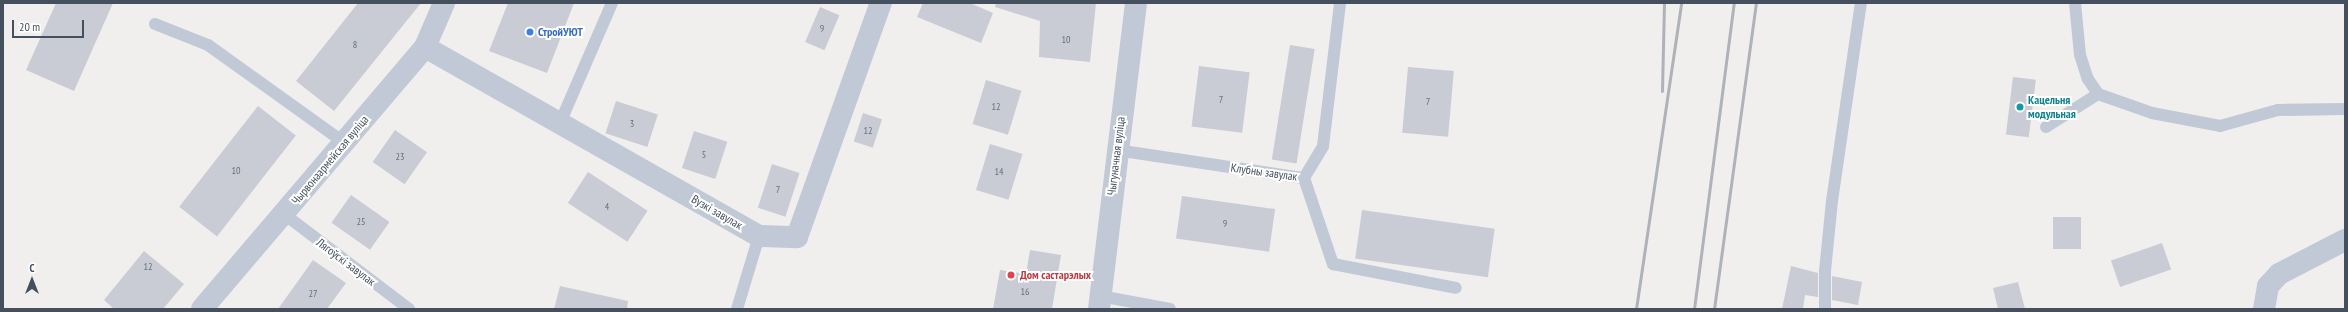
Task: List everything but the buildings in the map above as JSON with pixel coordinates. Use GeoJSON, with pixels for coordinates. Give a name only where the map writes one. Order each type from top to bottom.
{"type":"FeatureCollection","features":[{"type":"Feature","properties":{"kind":"street","name":"Чырвонаармейская вуліца"},"geometry":{"type":"LineString","coordinates":[[202,309],[426,47],[444,3]]}},
{"type":"Feature","properties":{"kind":"street","name":"Вузкі завулак"},"geometry":{"type":"LineString","coordinates":[[426,47],[759,236],[797,237],[881,3]]}},
{"type":"Feature","properties":{"kind":"street","name":"Чыгуначная вуліца"},"geometry":{"type":"LineString","coordinates":[[1100,303],[1116,150],[1136,3]]}},
{"type":"Feature","properties":{"kind":"street"},"geometry":{"type":"LineString","coordinates":[[2264,309],[2268,286],[2279,274],[2345,240]]}},
{"type":"Feature","properties":{"kind":"lane"},"geometry":{"type":"LineString","coordinates":[[560,123],[612,3]]}},
{"type":"Feature","properties":{"kind":"lane","name":"Клубны завулак"},"geometry":{"type":"LineString","coordinates":[[1116,150],[1304,178],[1323,146],[1340,3]]}},
{"type":"Feature","properties":{"kind":"lane"},"geometry":{"type":"LineString","coordinates":[[1825,309],[1825,271],[1832,201],[1861,3]]}},
{"type":"Feature","properties":{"kind":"lane"},"geometry":{"type":"LineString","coordinates":[[2075,3],[2080,55],[2088,79],[2098,94],[2152,113],[2220,126],[2278,110],[2345,109]]}},
{"type":"Feature","properties":{"kind":"lane"},"geometry":{"type":"LineString","coordinates":[[155,24],[208,45],[345,143]]}},
{"type":"Feature","properties":{"kind":"lane"},"geometry":{"type":"LineString","coordinates":[[2046,127],[2098,94]]}},
{"type":"Feature","properties":{"kind":"lane"},"geometry":{"type":"LineString","coordinates":[[1304,178],[1333,264],[1456,288]]}},
{"type":"Feature","properties":{"kind":"lane","name":"Лягоўскі завулак"},"geometry":{"type":"LineString","coordinates":[[284,214],[409,309]]}},
{"type":"Feature","properties":{"kind":"lane"},"geometry":{"type":"LineString","coordinates":[[737,309],[759,236]]}},
{"type":"Feature","properties":{"kind":"lane"},"geometry":{"type":"LineString","coordinates":[[1100,303],[1170,309]]}},
{"type":"Feature","properties":{"kind":"railway"},"geometry":{"type":"LineString","coordinates":[[1662,91],[1664,3]]}},
{"type":"Feature","properties":{"kind":"railway"},"geometry":{"type":"LineString","coordinates":[[1636,309],[1681,3]]}},
{"type":"Feature","properties":{"kind":"railway"},"geometry":{"type":"LineString","coordinates":[[1694,309],[1734,3]]}},
{"type":"Feature","properties":{"kind":"railway"},"geometry":{"type":"LineString","coordinates":[[1714,309],[1756,3]]}},
{"type":"Feature","properties":{"kind":"place","name":"СтройУЮТ"},"geometry":{"type":"Point","coordinates":[530,32]}},
{"type":"Feature","properties":{"kind":"place","name":"Кацельня модульная"},"geometry":{"type":"Point","coordinates":[2020,107]}},
{"type":"Feature","properties":{"kind":"place","name":"Дом састарэлых"},"geometry":{"type":"Point","coordinates":[1011,275]}}]}
